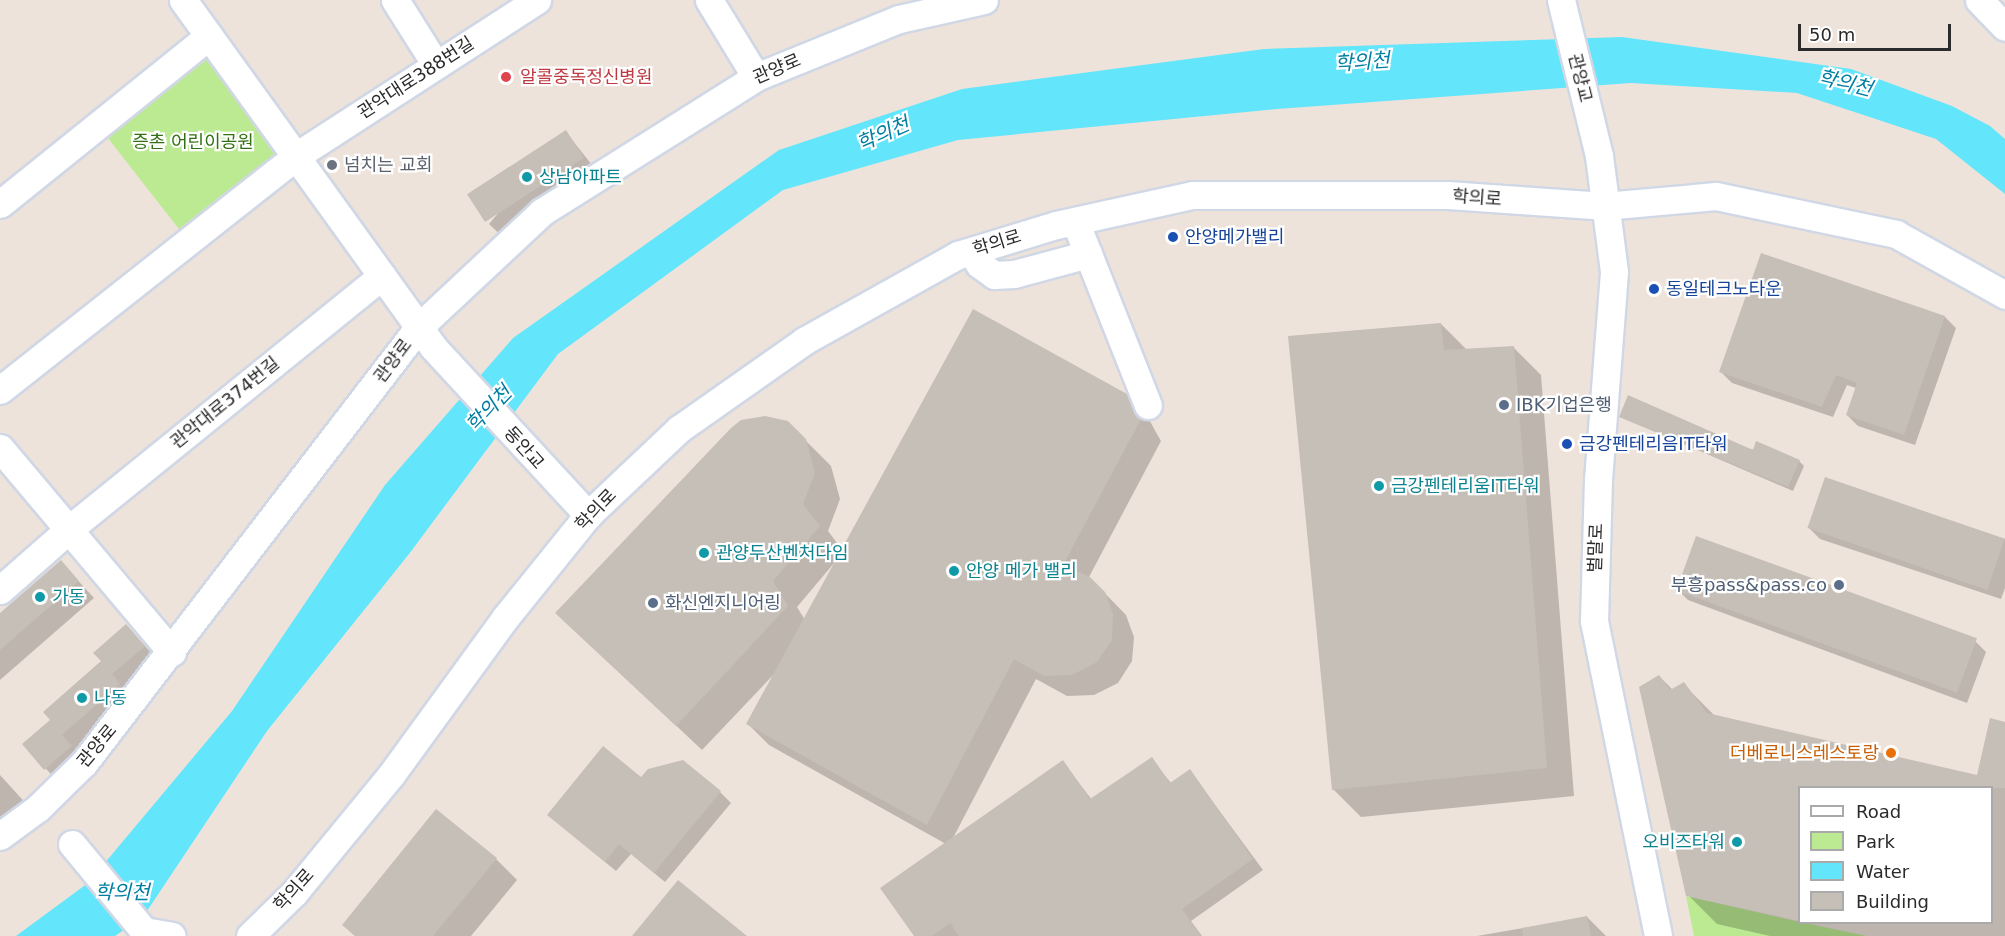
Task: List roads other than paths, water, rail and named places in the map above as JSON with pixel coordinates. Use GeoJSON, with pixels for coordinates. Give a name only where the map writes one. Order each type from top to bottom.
{"type":"FeatureCollection","features":[{"type":"Feature","properties":{"kind":"street"},"geometry":{"type":"LineString","coordinates":[[183,0],[425,338]]}},
{"type":"Feature","properties":{"kind":"street"},"geometry":{"type":"LineString","coordinates":[[395,0],[436,65]]}},
{"type":"Feature","properties":{"kind":"street","name":"관악대로388번길"},"geometry":{"type":"LineString","coordinates":[[296,156],[537,0]]}},
{"type":"Feature","properties":{"kind":"street"},"geometry":{"type":"LineString","coordinates":[[709,0],[756,76]]}},
{"type":"Feature","properties":{"kind":"street","name":"관양로"},"geometry":{"type":"LineString","coordinates":[[0,836],[38,808],[84,763],[425,338],[542,212],[756,76],[893,10],[984,0]]}},
{"type":"Feature","properties":{"kind":"street","name":"관양교"},"geometry":{"type":"LineString","coordinates":[[1561,0],[1599,156]]}},
{"type":"Feature","properties":{"kind":"street"},"geometry":{"type":"LineString","coordinates":[[1978,0],[2005,27]]}},
{"type":"Feature","properties":{"kind":"street"},"geometry":{"type":"LineString","coordinates":[[0,204],[209,36]]}},
{"type":"Feature","properties":{"kind":"street"},"geometry":{"type":"LineString","coordinates":[[0,390],[296,156]]}},
{"type":"Feature","properties":{"kind":"street","name":"벌말로"},"geometry":{"type":"LineString","coordinates":[[1599,156],[1614,272],[1598,479],[1594,621],[1658,936]]}},
{"type":"Feature","properties":{"kind":"street","name":"학의로"},"geometry":{"type":"LineString","coordinates":[[250,936],[294,893],[391,775],[505,618],[588,515],[679,429],[804,341],[973,251],[1075,221],[1193,195],[1448,195],[1604,206],[1716,196],[1896,234],[2005,295]]}},
{"type":"Feature","properties":{"kind":"street"},"geometry":{"type":"LineString","coordinates":[[1075,221],[1148,405]]}},
{"type":"Feature","properties":{"kind":"street"},"geometry":{"type":"LineString","coordinates":[[973,251],[979,264],[994,275],[1014,274],[1088,254]]}},
{"type":"Feature","properties":{"kind":"street","name":"관악대로374번길"},"geometry":{"type":"LineString","coordinates":[[0,590],[68,530],[382,276]]}},
{"type":"Feature","properties":{"kind":"street","name":"동안교"},"geometry":{"type":"LineString","coordinates":[[425,338],[588,515]]}},
{"type":"Feature","properties":{"kind":"street"},"geometry":{"type":"LineString","coordinates":[[0,448],[172,652]]}},
{"type":"Feature","properties":{"kind":"street"},"geometry":{"type":"LineString","coordinates":[[76,849],[144,931],[172,936]]}},
{"type":"Feature","properties":{"kind":"water","name":"학의천"},"geometry":{"type":"Polygon","coordinates":[[[1622,37],[1851,69],[1952,106],[1990,126],[2005,139],[2005,194],[1936,139],[1797,93],[1631,83],[1277,109],[958,140],[783,190],[558,354],[409,554],[267,731],[143,917],[115,936],[16,936],[88,883],[232,711],[385,485],[513,338],[779,150],[962,89],[1264,49],[1622,37]]]}},
{"type":"Feature","properties":{"kind":"place","name":"알콜중독정신병원"},"geometry":{"type":"Point","coordinates":[506,77]}},
{"type":"Feature","properties":{"kind":"place","name":"넘치는 교회"},"geometry":{"type":"Point","coordinates":[332,165]}},
{"type":"Feature","properties":{"kind":"place","name":"상남아파트"},"geometry":{"type":"Point","coordinates":[527,177]}},
{"type":"Feature","properties":{"kind":"place","name":"안양메가밸리"},"geometry":{"type":"Point","coordinates":[1173,237]}},
{"type":"Feature","properties":{"kind":"place","name":"동일테크노타운"},"geometry":{"type":"Point","coordinates":[1654,289]}},
{"type":"Feature","properties":{"kind":"place","name":"IBK기업은행"},"geometry":{"type":"Point","coordinates":[1504,405]}},
{"type":"Feature","properties":{"kind":"place","name":"금강펜테리음IT타워"},"geometry":{"type":"Point","coordinates":[1567,444]}},
{"type":"Feature","properties":{"kind":"place","name":"금강펜테리움IT타워"},"geometry":{"type":"Point","coordinates":[1379,486]}},
{"type":"Feature","properties":{"kind":"place","name":"관양두산벤처다임"},"geometry":{"type":"Point","coordinates":[704,553]}},
{"type":"Feature","properties":{"kind":"place","name":"안양 메가 밸리"},"geometry":{"type":"Point","coordinates":[954,571]}},
{"type":"Feature","properties":{"kind":"place","name":"부흥pass&pass.co"},"geometry":{"type":"Point","coordinates":[1839,585]}},
{"type":"Feature","properties":{"kind":"place","name":"가동"},"geometry":{"type":"Point","coordinates":[40,597]}},
{"type":"Feature","properties":{"kind":"place","name":"화신엔지니어링"},"geometry":{"type":"Point","coordinates":[653,603]}},
{"type":"Feature","properties":{"kind":"place","name":"나동"},"geometry":{"type":"Point","coordinates":[82,698]}},
{"type":"Feature","properties":{"kind":"place","name":"더베로니스레스토랑"},"geometry":{"type":"Point","coordinates":[1891,753]}},
{"type":"Feature","properties":{"kind":"place","name":"오비즈타워"},"geometry":{"type":"Point","coordinates":[1737,842]}},
{"type":"Feature","properties":{"kind":"park label","name":"증촌 어린이공원"},"geometry":{"type":"Point","coordinates":[193,142]}}]}
